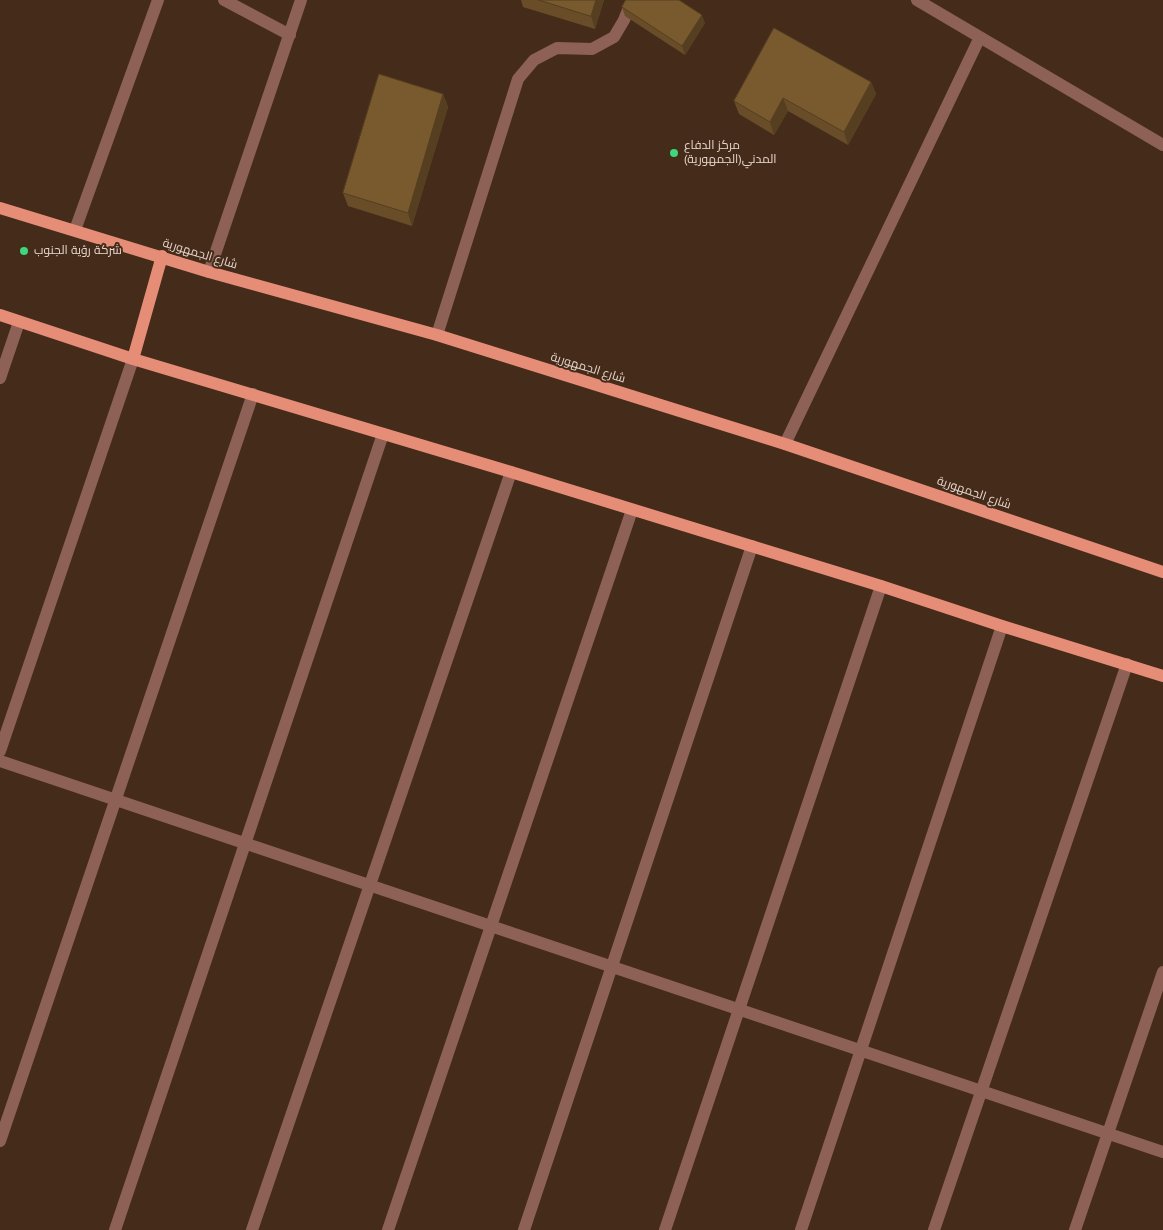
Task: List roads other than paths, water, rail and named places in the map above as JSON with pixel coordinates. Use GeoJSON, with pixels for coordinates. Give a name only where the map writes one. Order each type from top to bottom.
{"type":"FeatureCollection","features":[{"type":"Feature","properties":{"kind":"main road","name":"شارع الجمهورية"},"geometry":{"type":"LineString","coordinates":[[0,208],[162,256],[209,272],[437,335],[786,444],[1163,572]]}},
{"type":"Feature","properties":{"kind":"main road"},"geometry":{"type":"LineString","coordinates":[[133,359],[162,256]]}},
{"type":"Feature","properties":{"kind":"main road"},"geometry":{"type":"LineString","coordinates":[[0,315],[133,359],[752,546],[1163,676]]}},
{"type":"Feature","properties":{"kind":"street"},"geometry":{"type":"LineString","coordinates":[[75,230],[158,0]]}},
{"type":"Feature","properties":{"kind":"street"},"geometry":{"type":"LineString","coordinates":[[224,0],[290,34]]}},
{"type":"Feature","properties":{"kind":"street"},"geometry":{"type":"LineString","coordinates":[[437,335],[518,79],[534,60],[557,48],[592,49],[614,37],[624,20],[632,0]]}},
{"type":"Feature","properties":{"kind":"street"},"geometry":{"type":"LineString","coordinates":[[917,0],[1163,145]]}},
{"type":"Feature","properties":{"kind":"street"},"geometry":{"type":"LineString","coordinates":[[209,272],[290,34],[303,2]]}},
{"type":"Feature","properties":{"kind":"street"},"geometry":{"type":"LineString","coordinates":[[786,444],[980,37]]}},
{"type":"Feature","properties":{"kind":"street"},"geometry":{"type":"LineString","coordinates":[[0,378],[19,322]]}},
{"type":"Feature","properties":{"kind":"street"},"geometry":{"type":"LineString","coordinates":[[0,751],[133,359]]}},
{"type":"Feature","properties":{"kind":"street"},"geometry":{"type":"LineString","coordinates":[[0,1141],[253,394]]}},
{"type":"Feature","properties":{"kind":"street"},"geometry":{"type":"LineString","coordinates":[[115,1230],[383,434]]}},
{"type":"Feature","properties":{"kind":"street"},"geometry":{"type":"LineString","coordinates":[[252,1230],[511,472]]}},
{"type":"Feature","properties":{"kind":"street"},"geometry":{"type":"LineString","coordinates":[[388,1230],[632,510]]}},
{"type":"Feature","properties":{"kind":"street"},"geometry":{"type":"LineString","coordinates":[[524,1230],[752,546]]}},
{"type":"Feature","properties":{"kind":"street"},"geometry":{"type":"LineString","coordinates":[[665,1230],[881,586]]}},
{"type":"Feature","properties":{"kind":"street"},"geometry":{"type":"LineString","coordinates":[[801,1230],[1002,626]]}},
{"type":"Feature","properties":{"kind":"street"},"geometry":{"type":"LineString","coordinates":[[934,1230],[1126,664]]}},
{"type":"Feature","properties":{"kind":"street"},"geometry":{"type":"LineString","coordinates":[[0,761],[1163,1152]]}},
{"type":"Feature","properties":{"kind":"street"},"geometry":{"type":"LineString","coordinates":[[1075,1230],[1163,972]]}},
{"type":"Feature","properties":{"kind":"place","name":"مركز الدفاع المدني(الجمهورية)"},"geometry":{"type":"Point","coordinates":[674,153]}},
{"type":"Feature","properties":{"kind":"place","name":"شركة رؤية الجنوب"},"geometry":{"type":"Point","coordinates":[24,251]}}]}
